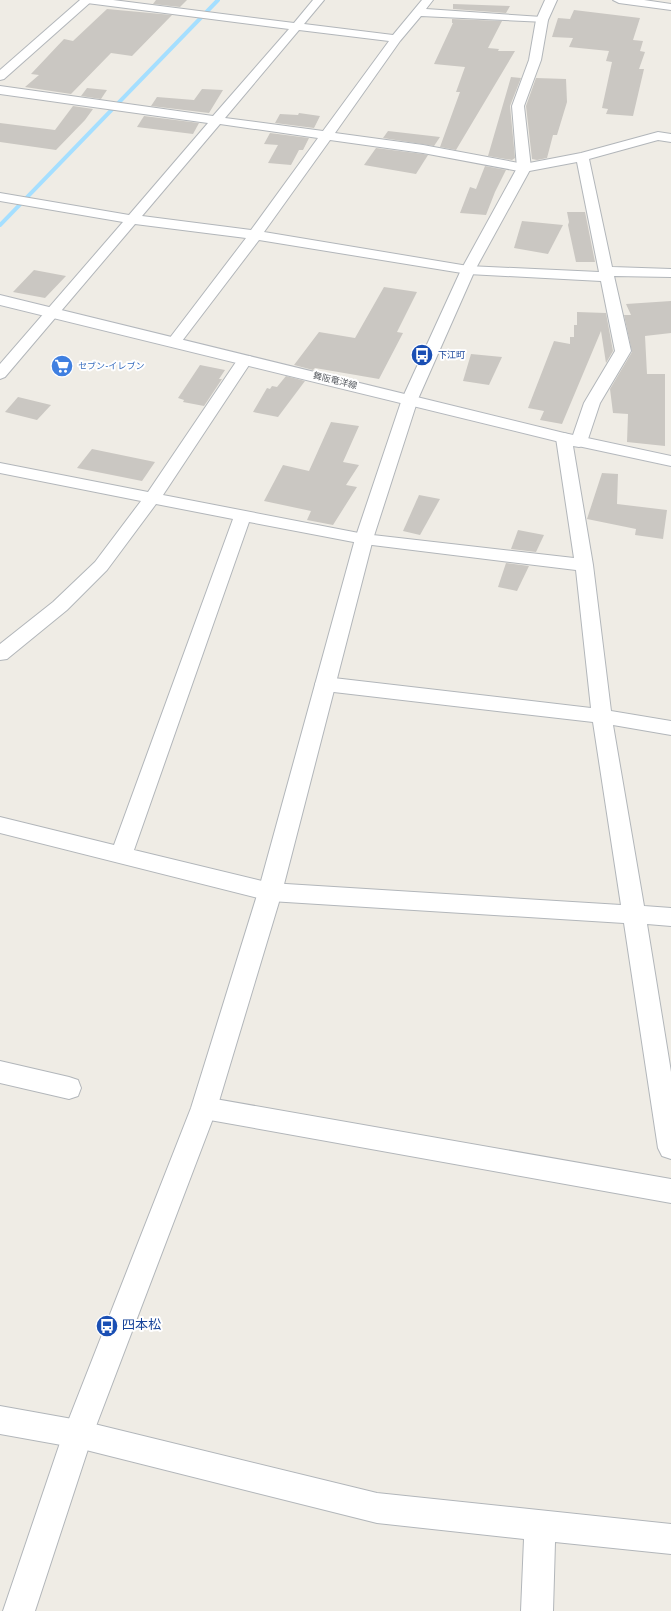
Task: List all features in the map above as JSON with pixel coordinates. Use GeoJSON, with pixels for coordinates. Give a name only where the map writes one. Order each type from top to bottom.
{"type":"FeatureCollection","features":[{"type":"Feature","properties":{"kind":"street"},"geometry":{"type":"LineString","coordinates":[[0,76],[87,0],[396,39]]}},
{"type":"Feature","properties":{"kind":"street"},"geometry":{"type":"LineString","coordinates":[[0,374],[319,0]]}},
{"type":"Feature","properties":{"kind":"street"},"geometry":{"type":"LineString","coordinates":[[174,342],[255,235],[396,39],[428,0]]}},
{"type":"Feature","properties":{"kind":"street"},"geometry":{"type":"LineString","coordinates":[[19,1611],[78,1434],[204,1108],[270,892],[364,538],[410,399],[468,270],[524,168],[518,106],[535,60],[542,20],[551,0]]}},
{"type":"Feature","properties":{"kind":"street"},"geometry":{"type":"LineString","coordinates":[[619,0],[671,7]]}},
{"type":"Feature","properties":{"kind":"street"},"geometry":{"type":"LineString","coordinates":[[417,12],[542,20]]}},
{"type":"Feature","properties":{"kind":"street"},"geometry":{"type":"LineString","coordinates":[[0,90],[423,149],[524,168],[582,157],[658,136],[671,138]]}},
{"type":"Feature","properties":{"kind":"street"},"geometry":{"type":"LineString","coordinates":[[582,157],[622,351],[572,440],[584,565],[602,716],[636,916],[671,1148]]}},
{"type":"Feature","properties":{"kind":"street"},"geometry":{"type":"LineString","coordinates":[[0,197],[131,219],[255,235],[468,270],[606,274],[671,273]]}},
{"type":"Feature","properties":{"kind":"street","name":"舞阪竜洋線"},"geometry":{"type":"LineString","coordinates":[[0,300],[410,399],[572,440],[671,461]]}},
{"type":"Feature","properties":{"kind":"street"},"geometry":{"type":"LineString","coordinates":[[0,654],[60,606],[101,566],[152,498],[245,359]]}},
{"type":"Feature","properties":{"kind":"street"},"geometry":{"type":"LineString","coordinates":[[0,468],[243,516],[364,538],[584,565]]}},
{"type":"Feature","properties":{"kind":"street"},"geometry":{"type":"LineString","coordinates":[[122,854],[243,516]]}},
{"type":"Feature","properties":{"kind":"street"},"geometry":{"type":"LineString","coordinates":[[325,684],[602,716],[671,728]]}},
{"type":"Feature","properties":{"kind":"street"},"geometry":{"type":"LineString","coordinates":[[0,824],[270,892],[671,918]]}},
{"type":"Feature","properties":{"kind":"street"},"geometry":{"type":"LineString","coordinates":[[0,1072],[69,1088]]}},
{"type":"Feature","properties":{"kind":"street"},"geometry":{"type":"LineString","coordinates":[[204,1108],[671,1191]]}},
{"type":"Feature","properties":{"kind":"street"},"geometry":{"type":"LineString","coordinates":[[0,1420],[78,1434],[377,1508],[671,1539]]}},
{"type":"Feature","properties":{"kind":"street"},"geometry":{"type":"LineString","coordinates":[[537,1611],[540,1525]]}},
{"type":"Feature","properties":{"kind":"building"},"geometry":{"type":"Polygon","coordinates":[[[156,0],[187,0],[180,7],[153,4],[156,0]]]}},
{"type":"Feature","properties":{"kind":"building"},"geometry":{"type":"Polygon","coordinates":[[[453,4],[510,6],[506,13],[453,9],[453,4]]]}},
{"type":"Feature","properties":{"kind":"building"},"geometry":{"type":"Polygon","coordinates":[[[107,9],[172,15],[132,56],[111,53],[71,94],[25,87],[39,75],[31,74],[64,39],[73,41],[107,9]]]}},
{"type":"Feature","properties":{"kind":"building"},"geometry":{"type":"Polygon","coordinates":[[[574,10],[640,18],[633,40],[643,41],[640,51],[645,52],[639,69],[644,69],[633,116],[606,114],[608,109],[602,108],[612,62],[606,61],[609,51],[569,47],[573,38],[552,37],[558,18],[570,19],[574,10]]]}},
{"type":"Feature","properties":{"kind":"building"},"geometry":{"type":"Polygon","coordinates":[[[452,19],[502,21],[488,48],[499,49],[498,51],[515,51],[456,150],[440,147],[460,92],[456,92],[465,67],[434,64],[453,23],[452,19]]]}},
{"type":"Feature","properties":{"kind":"building"},"geometry":{"type":"Polygon","coordinates":[[[511,77],[521,78],[510,106],[515,158],[512,160],[488,156],[511,77]]]}},
{"type":"Feature","properties":{"kind":"building"},"geometry":{"type":"Polygon","coordinates":[[[536,78],[566,79],[567,102],[557,135],[553,135],[547,158],[537,160],[532,159],[526,106],[536,78]]]}},
{"type":"Feature","properties":{"kind":"building"},"geometry":{"type":"Polygon","coordinates":[[[87,88],[107,90],[101,99],[81,96],[87,88]]]}},
{"type":"Feature","properties":{"kind":"building"},"geometry":{"type":"Polygon","coordinates":[[[202,89],[223,90],[209,113],[151,106],[157,97],[194,100],[202,89]]]}},
{"type":"Feature","properties":{"kind":"building"},"geometry":{"type":"Polygon","coordinates":[[[73,106],[93,109],[85,120],[56,150],[0,142],[0,123],[55,130],[73,106]]]}},
{"type":"Feature","properties":{"kind":"building"},"geometry":{"type":"Polygon","coordinates":[[[299,113],[320,116],[314,128],[275,123],[280,114],[298,115],[299,113]]]}},
{"type":"Feature","properties":{"kind":"building"},"geometry":{"type":"Polygon","coordinates":[[[144,116],[199,123],[193,134],[137,127],[144,116]]]}},
{"type":"Feature","properties":{"kind":"building"},"geometry":{"type":"Polygon","coordinates":[[[388,131],[440,137],[434,146],[383,138],[388,131]]]}},
{"type":"Feature","properties":{"kind":"building"},"geometry":{"type":"Polygon","coordinates":[[[270,133],[309,138],[303,150],[299,150],[291,165],[268,163],[278,145],[264,144],[270,133]]]}},
{"type":"Feature","properties":{"kind":"building"},"geometry":{"type":"Polygon","coordinates":[[[376,148],[428,155],[416,174],[364,165],[376,148]]]}},
{"type":"Feature","properties":{"kind":"building"},"geometry":{"type":"Polygon","coordinates":[[[485,166],[506,170],[486,215],[460,213],[470,187],[476,189],[485,166]]]}},
{"type":"Feature","properties":{"kind":"building"},"geometry":{"type":"Polygon","coordinates":[[[567,212],[585,212],[595,262],[576,262],[568,225],[569,222],[567,212]]]}},
{"type":"Feature","properties":{"kind":"building"},"geometry":{"type":"Polygon","coordinates":[[[522,221],[563,225],[548,254],[514,248],[522,221]]]}},
{"type":"Feature","properties":{"kind":"building"},"geometry":{"type":"Polygon","coordinates":[[[34,270],[66,276],[45,298],[13,292],[34,270]]]}},
{"type":"Feature","properties":{"kind":"building"},"geometry":{"type":"Polygon","coordinates":[[[384,287],[417,292],[397,332],[403,333],[379,379],[315,368],[313,370],[294,365],[319,332],[355,338],[384,287]]]}},
{"type":"Feature","properties":{"kind":"building"},"geometry":{"type":"Polygon","coordinates":[[[671,301],[671,333],[645,336],[647,374],[665,374],[665,446],[627,442],[628,414],[613,413],[610,389],[632,352],[624,315],[631,315],[626,304],[671,301]]]}},
{"type":"Feature","properties":{"kind":"building"},"geometry":{"type":"Polygon","coordinates":[[[577,312],[606,313],[613,351],[606,363],[601,331],[562,424],[540,420],[544,411],[528,408],[554,341],[570,344],[570,337],[574,337],[574,325],[577,325],[577,312]]]}},
{"type":"Feature","properties":{"kind":"building"},"geometry":{"type":"Polygon","coordinates":[[[471,354],[502,357],[489,385],[463,381],[471,354]]]}},
{"type":"Feature","properties":{"kind":"building"},"geometry":{"type":"Polygon","coordinates":[[[200,365],[225,370],[219,379],[222,379],[204,406],[183,402],[184,400],[178,398],[200,365]]]}},
{"type":"Feature","properties":{"kind":"building"},"geometry":{"type":"Polygon","coordinates":[[[286,376],[305,381],[278,417],[253,412],[267,388],[270,389],[272,386],[277,387],[286,376]]]}},
{"type":"Feature","properties":{"kind":"building"},"geometry":{"type":"Polygon","coordinates":[[[18,397],[51,405],[37,420],[5,412],[18,397]]]}},
{"type":"Feature","properties":{"kind":"building"},"geometry":{"type":"Polygon","coordinates":[[[331,422],[359,426],[343,462],[359,465],[346,485],[357,487],[333,525],[307,520],[311,511],[264,501],[283,465],[309,471],[331,422]]]}},
{"type":"Feature","properties":{"kind":"building"},"geometry":{"type":"Polygon","coordinates":[[[92,449],[155,462],[142,481],[77,468],[92,449]]]}},
{"type":"Feature","properties":{"kind":"building"},"geometry":{"type":"Polygon","coordinates":[[[602,473],[618,474],[617,504],[667,510],[663,539],[635,535],[636,529],[587,519],[602,473]]]}},
{"type":"Feature","properties":{"kind":"building"},"geometry":{"type":"Polygon","coordinates":[[[419,495],[440,499],[420,535],[403,531],[419,495]]]}},
{"type":"Feature","properties":{"kind":"building"},"geometry":{"type":"Polygon","coordinates":[[[518,530],[544,535],[536,552],[511,549],[518,530]]]}},
{"type":"Feature","properties":{"kind":"building"},"geometry":{"type":"Polygon","coordinates":[[[506,563],[529,566],[517,591],[498,587],[506,563]]]}},
{"type":"Feature","properties":{"kind":"waterway"},"geometry":{"type":"LineString","coordinates":[[0,225],[218,0]]}},
{"type":"Feature","properties":{"kind":"place","name":"下江町"},"geometry":{"type":"Point","coordinates":[422,355]}},
{"type":"Feature","properties":{"kind":"place","name":"セブン-イレブン"},"geometry":{"type":"Point","coordinates":[62,366]}},
{"type":"Feature","properties":{"kind":"place","name":"四本松"},"geometry":{"type":"Point","coordinates":[107,1326]}}]}
